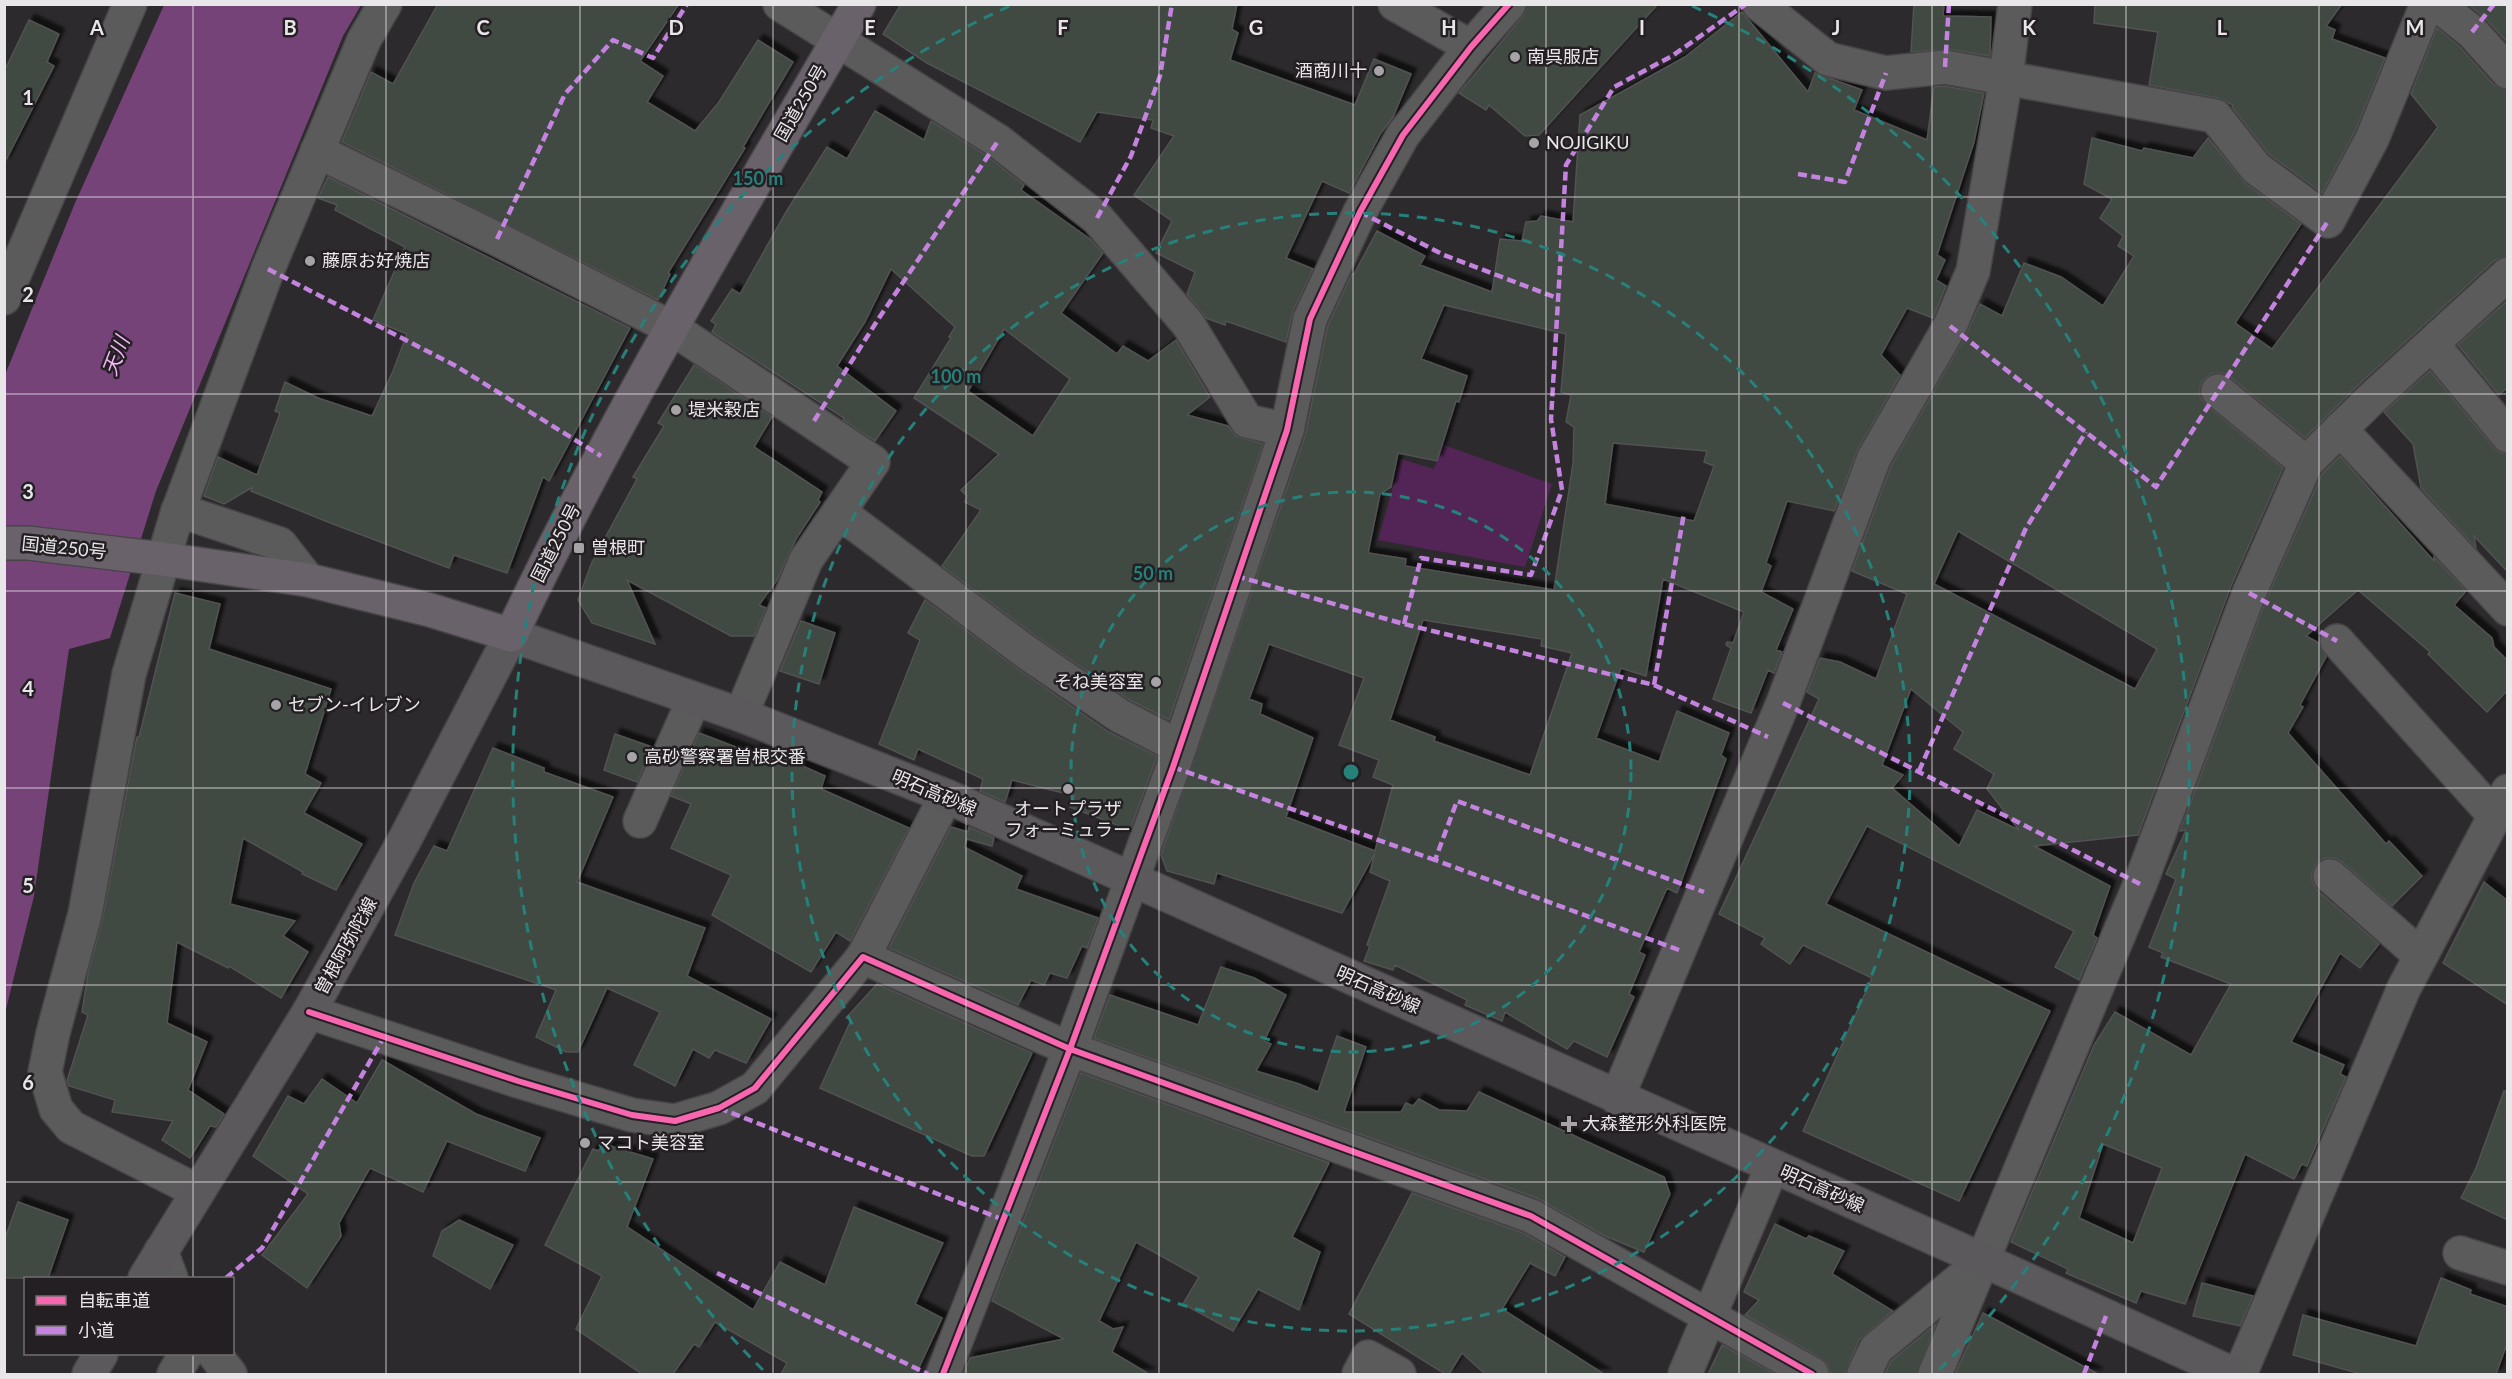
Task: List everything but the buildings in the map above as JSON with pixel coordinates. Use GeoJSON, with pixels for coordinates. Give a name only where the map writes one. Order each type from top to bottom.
{"type":"FeatureCollection","features":[{"type":"Feature","properties":{"kind":"highway","name":"国道250号"},"geometry":{"type":"LineString","coordinates":[[4,543],[28,543],[308,580],[430,610],[511,635],[559,535],[672,328],[859,4]]}},
{"type":"Feature","properties":{"kind":"main road","name":"明石高砂線"},"geometry":{"type":"LineString","coordinates":[[511,635],[741,715],[946,796],[2233,1374]]}},
{"type":"Feature","properties":{"kind":"main road","name":"曽根阿弥陀線"},"geometry":{"type":"LineString","coordinates":[[159,1269],[197,1191],[309,1012],[405,839],[511,635]]}},
{"type":"Feature","properties":{"kind":"main road"},"geometry":{"type":"LineString","coordinates":[[89,1374],[100,1355]]}},
{"type":"Feature","properties":{"kind":"street"},"geometry":{"type":"LineString","coordinates":[[4,298],[130,4]]}},
{"type":"Feature","properties":{"kind":"street"},"geometry":{"type":"LineString","coordinates":[[197,1191],[71,1127],[56,1108],[45,1072],[84,914],[129,674],[158,559],[268,269],[316,151],[364,40],[385,4]]}},
{"type":"Feature","properties":{"kind":"street"},"geometry":{"type":"LineString","coordinates":[[780,4],[998,141],[1097,218],[1188,324],[1247,421],[1287,430]]}},
{"type":"Feature","properties":{"kind":"street"},"geometry":{"type":"LineString","coordinates":[[1395,4],[1472,47]]}},
{"type":"Feature","properties":{"kind":"street"},"geometry":{"type":"LineString","coordinates":[[943,1374],[1070,1049],[1180,747],[1287,430],[1310,319],[1360,212],[1403,135],[1509,4]]}},
{"type":"Feature","properties":{"kind":"street"},"geometry":{"type":"LineString","coordinates":[[1760,4],[1828,59],[1886,73],[1945,67],[2216,116],[2256,168],[2328,220],[2372,139],[2427,4]]}},
{"type":"Feature","properties":{"kind":"street"},"geometry":{"type":"LineString","coordinates":[[1617,1098],[1783,703],[1874,458],[1950,326],[1973,271],[2006,78],[2015,4]]}},
{"type":"Feature","properties":{"kind":"street"},"geometry":{"type":"LineString","coordinates":[[2437,4],[2472,32],[2508,72]]}},
{"type":"Feature","properties":{"kind":"street"},"geometry":{"type":"LineString","coordinates":[[316,151],[672,328],[873,462],[806,560],[741,715]]}},
{"type":"Feature","properties":{"kind":"street"},"geometry":{"type":"LineString","coordinates":[[1935,1374],[2140,884],[2249,593],[2306,463],[2508,274]]}},
{"type":"Feature","properties":{"kind":"street"},"geometry":{"type":"LineString","coordinates":[[2432,344],[2508,436]]}},
{"type":"Feature","properties":{"kind":"street"},"geometry":{"type":"LineString","coordinates":[[2218,391],[2306,463]]}},
{"type":"Feature","properties":{"kind":"street"},"geometry":{"type":"LineString","coordinates":[[2340,429],[2508,609]]}},
{"type":"Feature","properties":{"kind":"street"},"geometry":{"type":"LineString","coordinates":[[178,510],[280,544],[308,580]]}},
{"type":"Feature","properties":{"kind":"street"},"geometry":{"type":"LineString","coordinates":[[839,512],[1026,652],[1120,716],[1180,747]]}},
{"type":"Feature","properties":{"kind":"street"},"geometry":{"type":"LineString","coordinates":[[2240,1374],[2420,955],[2501,803],[2337,641]]}},
{"type":"Feature","properties":{"kind":"street"},"geometry":{"type":"LineString","coordinates":[[640,821],[694,699]]}},
{"type":"Feature","properties":{"kind":"street"},"geometry":{"type":"LineString","coordinates":[[309,1012],[518,1082],[632,1116],[675,1121],[719,1108],[754,1088],[863,957],[946,796]]}},
{"type":"Feature","properties":{"kind":"street"},"geometry":{"type":"LineString","coordinates":[[2330,876],[2420,955]]}},
{"type":"Feature","properties":{"kind":"street"},"geometry":{"type":"LineString","coordinates":[[863,957],[1070,1049],[1531,1216],[1812,1374]]}},
{"type":"Feature","properties":{"kind":"street"},"geometry":{"type":"LineString","coordinates":[[1685,1374],[1772,1167]]}},
{"type":"Feature","properties":{"kind":"street"},"geometry":{"type":"LineString","coordinates":[[2460,1253],[2508,1268]]}},
{"type":"Feature","properties":{"kind":"street"},"geometry":{"type":"LineString","coordinates":[[1863,1374],[1876,1349],[1983,1260]]}},
{"type":"Feature","properties":{"kind":"street"},"geometry":{"type":"LineString","coordinates":[[174,1374],[185,1355]]}},
{"type":"Feature","properties":{"kind":"street"},"geometry":{"type":"LineString","coordinates":[[216,1355],[230,1374]]}},
{"type":"Feature","properties":{"kind":"street"},"geometry":{"type":"LineString","coordinates":[[1359,1374],[1368,1357],[1399,1374]]}},
{"type":"Feature","properties":{"kind":"shaded area"},"geometry":{"type":"Polygon","coordinates":[[[1444,445],[1552,484],[1525,567],[1378,540],[1401,459],[1434,469],[1444,445]]]}},
{"type":"Feature","properties":{"kind":"water","name":"天川"},"geometry":{"type":"Polygon","coordinates":[[[164,5],[361,5],[343,36],[156,491],[110,638],[69,649],[34,896],[5,1013],[5,375],[75,203],[164,5]]]}},
{"type":"Feature","properties":{"kind":"marked path"},"geometry":{"type":"LineString","coordinates":[[497,239],[565,94],[613,40],[653,58],[687,4]]}},
{"type":"Feature","properties":{"kind":"marked path"},"geometry":{"type":"LineString","coordinates":[[1097,218],[1131,156],[1160,76],[1172,4]]}},
{"type":"Feature","properties":{"kind":"marked path"},"geometry":{"type":"LineString","coordinates":[[1404,624],[1421,558],[1531,575],[1562,490],[1551,419],[1566,165],[1614,87],[1672,56],[1746,4]]}},
{"type":"Feature","properties":{"kind":"marked path"},"geometry":{"type":"LineString","coordinates":[[1945,67],[1949,4]]}},
{"type":"Feature","properties":{"kind":"marked path"},"geometry":{"type":"LineString","coordinates":[[2472,32],[2494,4]]}},
{"type":"Feature","properties":{"kind":"marked path"},"geometry":{"type":"LineString","coordinates":[[1798,174],[1845,182],[1886,73]]}},
{"type":"Feature","properties":{"kind":"marked path"},"geometry":{"type":"LineString","coordinates":[[814,421],[877,321],[998,141]]}},
{"type":"Feature","properties":{"kind":"marked path"},"geometry":{"type":"LineString","coordinates":[[1360,212],[1444,255],[1557,298]]}},
{"type":"Feature","properties":{"kind":"marked path"},"geometry":{"type":"LineString","coordinates":[[1950,326],[2156,487],[2328,221]]}},
{"type":"Feature","properties":{"kind":"marked path"},"geometry":{"type":"LineString","coordinates":[[268,269],[456,366],[601,456]]}},
{"type":"Feature","properties":{"kind":"marked path"},"geometry":{"type":"LineString","coordinates":[[1919,771],[2026,528],[2086,432]]}},
{"type":"Feature","properties":{"kind":"marked path"},"geometry":{"type":"LineString","coordinates":[[1654,685],[1684,513]]}},
{"type":"Feature","properties":{"kind":"marked path"},"geometry":{"type":"LineString","coordinates":[[1236,576],[1404,624],[1654,685],[1768,737]]}},
{"type":"Feature","properties":{"kind":"marked path"},"geometry":{"type":"LineString","coordinates":[[2249,593],[2337,641]]}},
{"type":"Feature","properties":{"kind":"marked path"},"geometry":{"type":"LineString","coordinates":[[1783,703],[2140,884]]}},
{"type":"Feature","properties":{"kind":"marked path"},"geometry":{"type":"LineString","coordinates":[[1173,767],[1435,860]]}},
{"type":"Feature","properties":{"kind":"marked path"},"geometry":{"type":"LineString","coordinates":[[1679,950],[1435,860],[1457,801],[1704,892]]}},
{"type":"Feature","properties":{"kind":"marked path"},"geometry":{"type":"LineString","coordinates":[[227,1277],[262,1248],[384,1037]]}},
{"type":"Feature","properties":{"kind":"marked path"},"geometry":{"type":"LineString","coordinates":[[719,1108],[1004,1220]]}},
{"type":"Feature","properties":{"kind":"marked path"},"geometry":{"type":"LineString","coordinates":[[717,1273],[928,1374]]}},
{"type":"Feature","properties":{"kind":"marked path"},"geometry":{"type":"LineString","coordinates":[[2084,1374],[2106,1316]]}},
{"type":"Feature","properties":{"kind":"cycle path"},"geometry":{"type":"LineString","coordinates":[[943,1374],[1070,1049],[1173,767],[1287,430],[1310,319],[1360,212],[1403,135],[1471,47],[1509,4]]}},
{"type":"Feature","properties":{"kind":"cycle path"},"geometry":{"type":"LineString","coordinates":[[309,1012],[518,1081],[632,1115],[675,1121],[719,1108],[755,1088],[863,957],[1070,1049],[1531,1216],[1812,1374]]}},
{"type":"Feature","properties":{"kind":"place","name":"南呉服店"},"geometry":{"type":"Point","coordinates":[1515,57]}},
{"type":"Feature","properties":{"kind":"place","name":"酒商川十"},"geometry":{"type":"Point","coordinates":[1379,71]}},
{"type":"Feature","properties":{"kind":"place","name":"NOJIGIKU"},"geometry":{"type":"Point","coordinates":[1534,143]}},
{"type":"Feature","properties":{"kind":"place","name":"藤原お好焼店"},"geometry":{"type":"Point","coordinates":[310,261]}},
{"type":"Feature","properties":{"kind":"place","name":"堤米穀店"},"geometry":{"type":"Point","coordinates":[676,410]}},
{"type":"Feature","properties":{"kind":"place","name":"曽根町"},"geometry":{"type":"Point","coordinates":[579,548]}},
{"type":"Feature","properties":{"kind":"place","name":"そね美容室"},"geometry":{"type":"Point","coordinates":[1156,682]}},
{"type":"Feature","properties":{"kind":"place","name":"セブン-イレブン"},"geometry":{"type":"Point","coordinates":[276,705]}},
{"type":"Feature","properties":{"kind":"place","name":"高砂警察署曽根交番"},"geometry":{"type":"Point","coordinates":[632,757]}},
{"type":"Feature","properties":{"kind":"place","name":"オートプラザ フォーミュラー"},"geometry":{"type":"Point","coordinates":[1068,789]}},
{"type":"Feature","properties":{"kind":"place","name":"大森整形外科医院"},"geometry":{"type":"Point","coordinates":[1569,1124]}},
{"type":"Feature","properties":{"kind":"place","name":"マコト美容室"},"geometry":{"type":"Point","coordinates":[585,1143]}}]}
